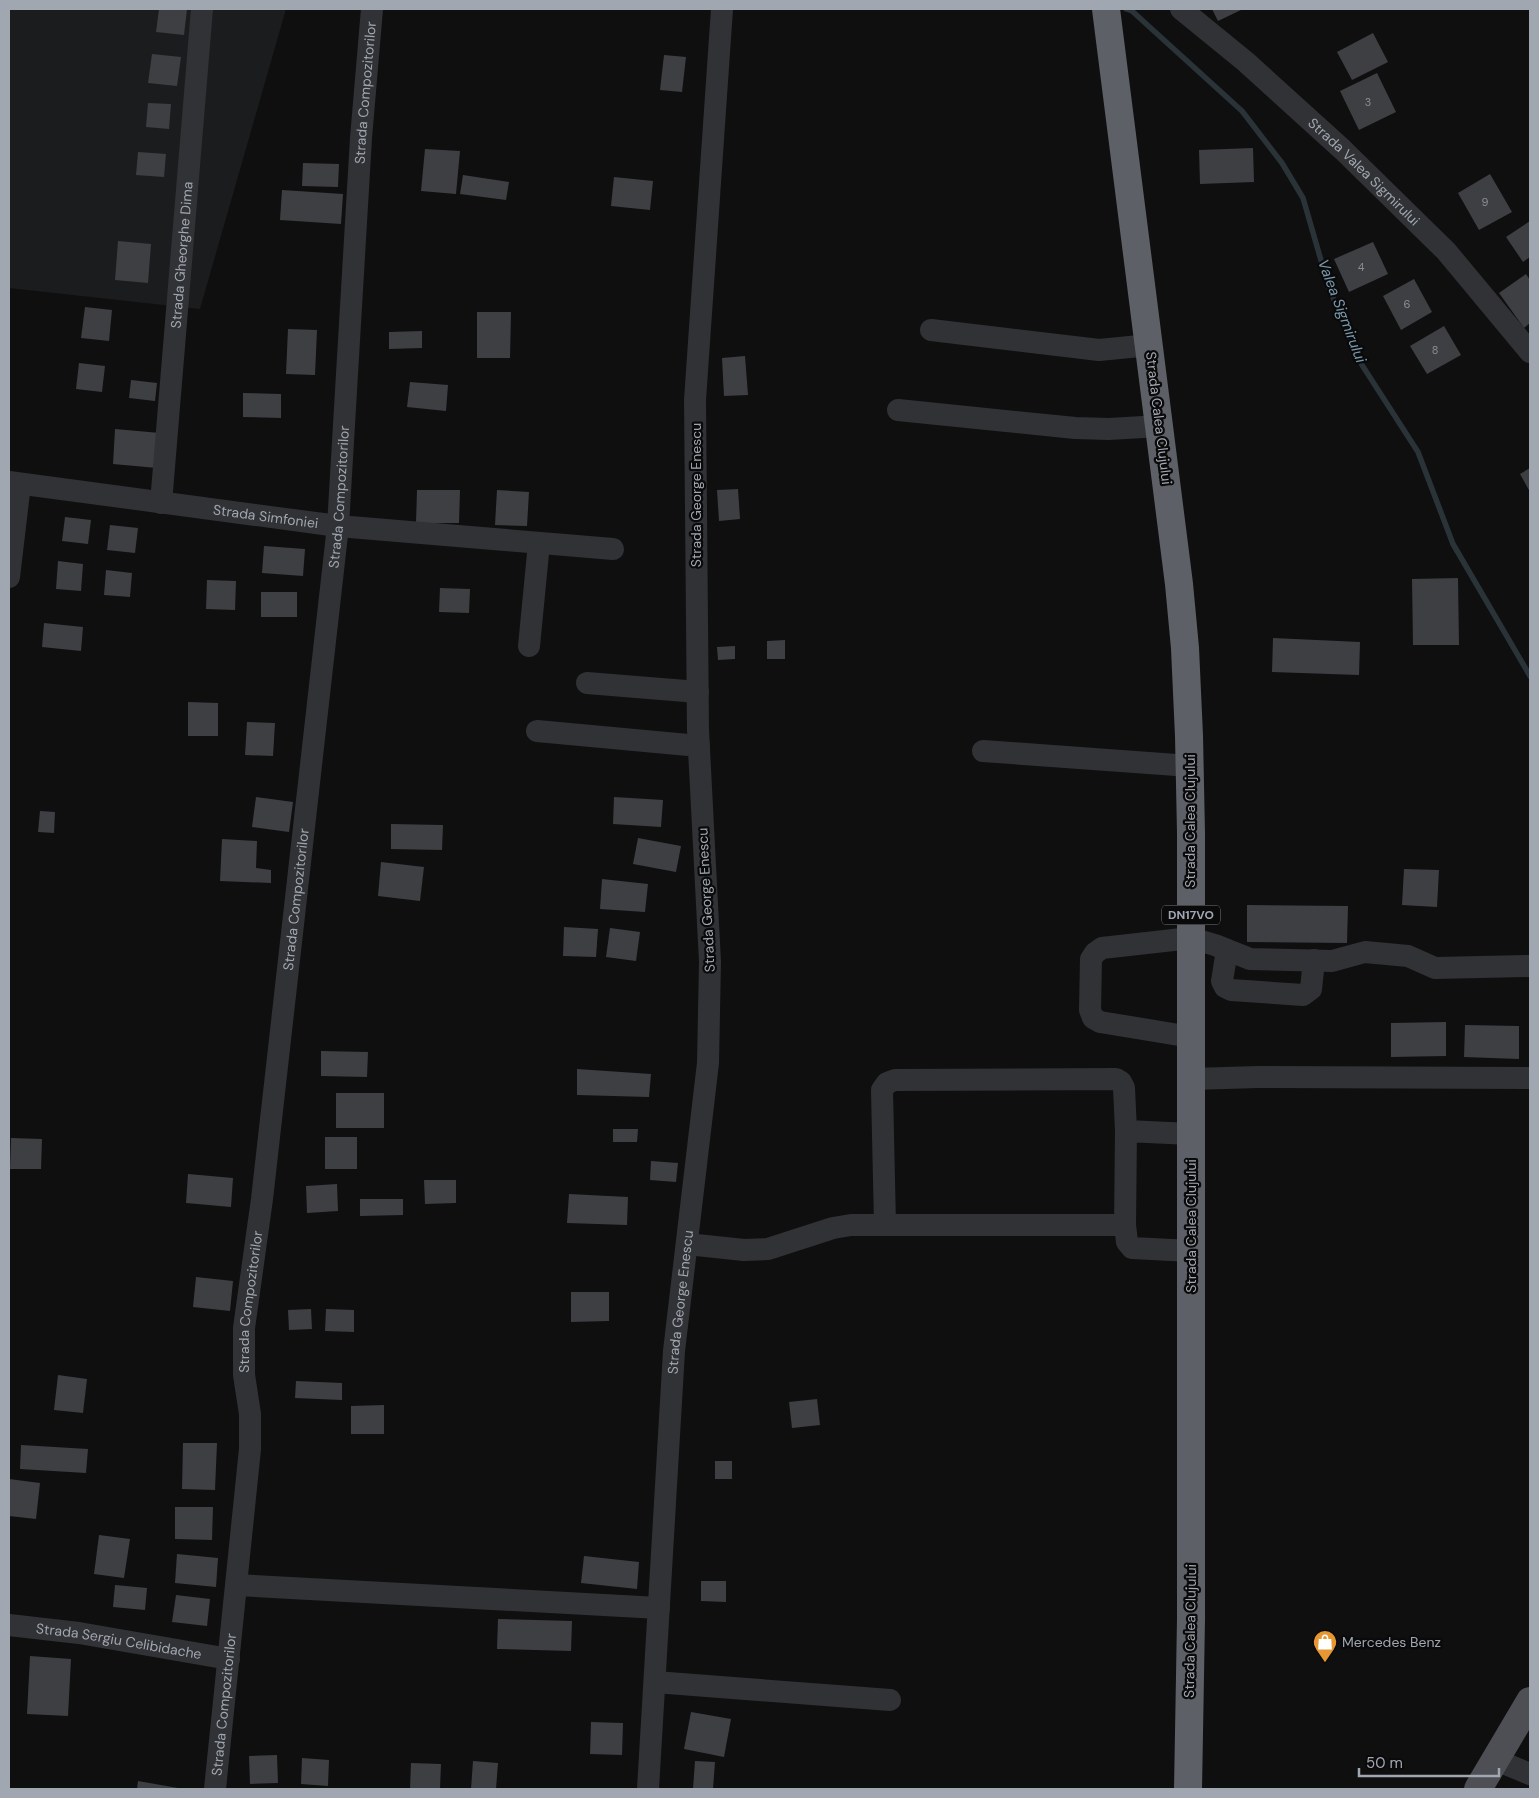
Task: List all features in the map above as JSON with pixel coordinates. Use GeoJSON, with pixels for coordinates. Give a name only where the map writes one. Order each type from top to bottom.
{"type":"FeatureCollection","features":[{"type":"Feature","properties":{"kind":"highway","name":"Strada Calea Clujului"},"geometry":{"type":"LineString","coordinates":[[1106,9],[1150,345],[1185,648],[1190,766],[1191,1079],[1191,1619],[1188,1789]]}},
{"type":"Feature","properties":{"kind":"main road"},"geometry":{"type":"LineString","coordinates":[[1478,1789],[1530,1701]]}},
{"type":"Feature","properties":{"kind":"street","name":"Strada Gheorghe Dima"},"geometry":{"type":"LineString","coordinates":[[161,503],[202,9]]}},
{"type":"Feature","properties":{"kind":"street","name":"Strada Compozitorilor"},"geometry":{"type":"LineString","coordinates":[[215,1789],[250,1449],[250,1414],[244,1375],[244,1328],[262,1199],[338,526],[362,138],[372,9]]}},
{"type":"Feature","properties":{"kind":"street","name":"Strada George Enescu"},"geometry":{"type":"LineString","coordinates":[[648,1789],[674,1351],[708,1063],[710,962],[699,746],[695,400],[722,9]]}},
{"type":"Feature","properties":{"kind":"street","name":"Strada Valea Sigmirului"},"geometry":{"type":"LineString","coordinates":[[1181,9],[1246,62],[1343,150],[1446,251],[1530,352]]}},
{"type":"Feature","properties":{"kind":"street"},"geometry":{"type":"LineString","coordinates":[[931,330],[1099,350],[1150,345]]}},
{"type":"Feature","properties":{"kind":"street"},"geometry":{"type":"LineString","coordinates":[[898,410],[1075,428],[1109,429],[1160,426]]}},
{"type":"Feature","properties":{"kind":"street","name":"Strada Simfoniei"},"geometry":{"type":"LineString","coordinates":[[15,483],[338,526],[612,549]]}},
{"type":"Feature","properties":{"kind":"street"},"geometry":{"type":"LineString","coordinates":[[9,577],[15,483]]}},
{"type":"Feature","properties":{"kind":"street"},"geometry":{"type":"LineString","coordinates":[[529,646],[539,543]]}},
{"type":"Feature","properties":{"kind":"street"},"geometry":{"type":"LineString","coordinates":[[587,683],[698,692]]}},
{"type":"Feature","properties":{"kind":"street"},"geometry":{"type":"LineString","coordinates":[[537,731],[699,746]]}},
{"type":"Feature","properties":{"kind":"street"},"geometry":{"type":"LineString","coordinates":[[983,751],[1190,766]]}},
{"type":"Feature","properties":{"kind":"street"},"geometry":{"type":"LineString","coordinates":[[1190,1037],[1100,1022],[1093,1018],[1090,1010],[1091,959],[1095,953],[1102,948],[1190,938],[1250,958],[1332,961],[1365,952],[1408,956],[1435,968],[1530,966]]}},
{"type":"Feature","properties":{"kind":"street"},"geometry":{"type":"LineString","coordinates":[[1227,950],[1222,982],[1230,990],[1303,995],[1311,989],[1314,960]]}},
{"type":"Feature","properties":{"kind":"street"},"geometry":{"type":"LineString","coordinates":[[1191,1079],[1258,1077],[1530,1078]]}},
{"type":"Feature","properties":{"kind":"street"},"geometry":{"type":"LineString","coordinates":[[884,1225],[882,1090],[887,1083],[895,1080],[1116,1079],[1121,1082],[1124,1088],[1126,1131],[1125,1225],[1127,1242],[1132,1248],[1191,1251]]}},
{"type":"Feature","properties":{"kind":"street"},"geometry":{"type":"LineString","coordinates":[[1126,1131],[1191,1134]]}},
{"type":"Feature","properties":{"kind":"street"},"geometry":{"type":"LineString","coordinates":[[686,1244],[744,1250],[768,1249],[851,1224],[1125,1225]]}},
{"type":"Feature","properties":{"kind":"street"},"geometry":{"type":"LineString","coordinates":[[237,1585],[659,1608]]}},
{"type":"Feature","properties":{"kind":"street","name":"Strada Sergiu Celibidache"},"geometry":{"type":"LineString","coordinates":[[9,1625],[229,1658]]}},
{"type":"Feature","properties":{"kind":"street"},"geometry":{"type":"LineString","coordinates":[[655,1682],[890,1700]]}},
{"type":"Feature","properties":{"kind":"street"},"geometry":{"type":"LineString","coordinates":[[1496,1760],[1530,1774]]}},
{"type":"Feature","properties":{"kind":"shaded area"},"geometry":{"type":"Polygon","coordinates":[[[9,9],[286,9],[200,309],[9,288],[9,9]]]}},
{"type":"Feature","properties":{"kind":"building"},"geometry":{"type":"Polygon","coordinates":[[[159,9],[187,9],[184,35],[156,32],[159,9]]]}},
{"type":"Feature","properties":{"kind":"building"},"geometry":{"type":"Polygon","coordinates":[[[1212,9],[1243,9],[1218,21],[1212,9]]]}},
{"type":"Feature","properties":{"kind":"building"},"geometry":{"type":"Polygon","coordinates":[[[1373,33],[1388,62],[1352,80],[1337,52],[1373,33]]]}},
{"type":"Feature","properties":{"kind":"building"},"geometry":{"type":"Polygon","coordinates":[[[152,54],[181,57],[177,86],[148,83],[152,54]]]}},
{"type":"Feature","properties":{"kind":"building"},"geometry":{"type":"Polygon","coordinates":[[[664,55],[686,57],[682,92],[660,90],[664,55]]]}},
{"type":"Feature","properties":{"kind":"building"},"geometry":{"type":"Polygon","coordinates":[[[1377,73],[1396,112],[1359,130],[1340,91],[1377,73]]]}},
{"type":"Feature","properties":{"kind":"building"},"geometry":{"type":"Polygon","coordinates":[[[148,103],[171,104],[169,129],[146,127],[148,103]]]}},
{"type":"Feature","properties":{"kind":"building"},"geometry":{"type":"Polygon","coordinates":[[[1253,148],[1254,182],[1200,184],[1199,150],[1253,148]]]}},
{"type":"Feature","properties":{"kind":"building"},"geometry":{"type":"Polygon","coordinates":[[[425,149],[460,151],[456,194],[421,191],[425,149]]]}},
{"type":"Feature","properties":{"kind":"building"},"geometry":{"type":"Polygon","coordinates":[[[138,152],[166,154],[164,177],[136,175],[138,152]]]}},
{"type":"Feature","properties":{"kind":"building"},"geometry":{"type":"Polygon","coordinates":[[[303,163],[339,164],[338,187],[302,186],[303,163]]]}},
{"type":"Feature","properties":{"kind":"building"},"geometry":{"type":"Polygon","coordinates":[[[1490,174],[1512,212],[1479,230],[1458,193],[1490,174]]]}},
{"type":"Feature","properties":{"kind":"building"},"geometry":{"type":"Polygon","coordinates":[[[463,175],[509,182],[506,200],[460,194],[463,175]]]}},
{"type":"Feature","properties":{"kind":"building"},"geometry":{"type":"Polygon","coordinates":[[[614,177],[653,181],[650,210],[611,206],[614,177]]]}},
{"type":"Feature","properties":{"kind":"building"},"geometry":{"type":"Polygon","coordinates":[[[282,190],[343,194],[341,224],[280,220],[282,190]]]}},
{"type":"Feature","properties":{"kind":"building"},"geometry":{"type":"Polygon","coordinates":[[[1530,221],[1530,257],[1523,262],[1506,237],[1530,221]]]}},
{"type":"Feature","properties":{"kind":"building"},"geometry":{"type":"Polygon","coordinates":[[[118,241],[151,244],[148,283],[115,280],[118,241]]]}},
{"type":"Feature","properties":{"kind":"building"},"geometry":{"type":"Polygon","coordinates":[[[1373,242],[1388,274],[1349,292],[1334,259],[1373,242]]]}},
{"type":"Feature","properties":{"kind":"building"},"geometry":{"type":"Polygon","coordinates":[[[1526,274],[1530,280],[1530,323],[1524,328],[1499,293],[1526,274]]]}},
{"type":"Feature","properties":{"kind":"building"},"geometry":{"type":"Polygon","coordinates":[[[1414,279],[1432,312],[1401,330],[1383,296],[1414,279]]]}},
{"type":"Feature","properties":{"kind":"building"},"geometry":{"type":"Polygon","coordinates":[[[85,307],[112,310],[109,341],[81,338],[85,307]]]}},
{"type":"Feature","properties":{"kind":"building"},"geometry":{"type":"Polygon","coordinates":[[[477,312],[511,312],[510,358],[477,358],[477,312]]]}},
{"type":"Feature","properties":{"kind":"building"},"geometry":{"type":"Polygon","coordinates":[[[1444,326],[1461,355],[1427,374],[1410,346],[1444,326]]]}},
{"type":"Feature","properties":{"kind":"building"},"geometry":{"type":"Polygon","coordinates":[[[288,329],[317,330],[315,375],[286,374],[288,329]]]}},
{"type":"Feature","properties":{"kind":"building"},"geometry":{"type":"Polygon","coordinates":[[[422,331],[422,348],[389,349],[389,332],[422,331]]]}},
{"type":"Feature","properties":{"kind":"building"},"geometry":{"type":"Polygon","coordinates":[[[745,356],[748,395],[724,396],[722,358],[745,356]]]}},
{"type":"Feature","properties":{"kind":"building"},"geometry":{"type":"Polygon","coordinates":[[[79,363],[105,366],[102,392],[76,389],[79,363]]]}},
{"type":"Feature","properties":{"kind":"building"},"geometry":{"type":"Polygon","coordinates":[[[131,380],[157,383],[155,401],[129,398],[131,380]]]}},
{"type":"Feature","properties":{"kind":"building"},"geometry":{"type":"Polygon","coordinates":[[[410,382],[448,385],[446,411],[407,407],[410,382]]]}},
{"type":"Feature","properties":{"kind":"building"},"geometry":{"type":"Polygon","coordinates":[[[243,393],[281,394],[281,418],[243,417],[243,393]]]}},
{"type":"Feature","properties":{"kind":"building"},"geometry":{"type":"Polygon","coordinates":[[[115,429],[160,433],[157,468],[113,464],[115,429]]]}},
{"type":"Feature","properties":{"kind":"building"},"geometry":{"type":"Polygon","coordinates":[[[1530,468],[1530,492],[1520,474],[1530,468]]]}},
{"type":"Feature","properties":{"kind":"building"},"geometry":{"type":"Polygon","coordinates":[[[738,489],[740,519],[719,521],[717,490],[738,489]]]}},
{"type":"Feature","properties":{"kind":"building"},"geometry":{"type":"Polygon","coordinates":[[[417,490],[460,490],[459,523],[416,523],[417,490]]]}},
{"type":"Feature","properties":{"kind":"building"},"geometry":{"type":"Polygon","coordinates":[[[497,490],[529,492],[527,526],[495,525],[497,490]]]}},
{"type":"Feature","properties":{"kind":"building"},"geometry":{"type":"Polygon","coordinates":[[[65,517],[91,520],[88,544],[62,541],[65,517]]]}},
{"type":"Feature","properties":{"kind":"building"},"geometry":{"type":"Polygon","coordinates":[[[110,525],[138,528],[135,553],[107,550],[110,525]]]}},
{"type":"Feature","properties":{"kind":"building"},"geometry":{"type":"Polygon","coordinates":[[[264,546],[305,549],[303,576],[262,573],[264,546]]]}},
{"type":"Feature","properties":{"kind":"building"},"geometry":{"type":"Polygon","coordinates":[[[58,561],[83,564],[81,591],[56,589],[58,561]]]}},
{"type":"Feature","properties":{"kind":"building"},"geometry":{"type":"Polygon","coordinates":[[[106,570],[132,573],[130,597],[104,595],[106,570]]]}},
{"type":"Feature","properties":{"kind":"building"},"geometry":{"type":"Polygon","coordinates":[[[1458,578],[1459,645],[1413,645],[1412,579],[1458,578]]]}},
{"type":"Feature","properties":{"kind":"building"},"geometry":{"type":"Polygon","coordinates":[[[207,580],[236,581],[235,610],[206,609],[207,580]]]}},
{"type":"Feature","properties":{"kind":"building"},"geometry":{"type":"Polygon","coordinates":[[[440,588],[470,589],[469,613],[439,612],[440,588]]]}},
{"type":"Feature","properties":{"kind":"building"},"geometry":{"type":"Polygon","coordinates":[[[261,592],[297,592],[297,617],[261,617],[261,592]]]}},
{"type":"Feature","properties":{"kind":"building"},"geometry":{"type":"Polygon","coordinates":[[[44,623],[83,627],[81,651],[42,647],[44,623]]]}},
{"type":"Feature","properties":{"kind":"building"},"geometry":{"type":"Polygon","coordinates":[[[1273,638],[1360,642],[1359,675],[1272,672],[1273,638]]]}},
{"type":"Feature","properties":{"kind":"building"},"geometry":{"type":"Polygon","coordinates":[[[785,640],[785,659],[767,659],[767,641],[785,640]]]}},
{"type":"Feature","properties":{"kind":"building"},"geometry":{"type":"Polygon","coordinates":[[[735,646],[735,659],[718,660],[717,647],[735,646]]]}},
{"type":"Feature","properties":{"kind":"building"},"geometry":{"type":"Polygon","coordinates":[[[188,702],[218,703],[218,736],[188,736],[188,702]]]}},
{"type":"Feature","properties":{"kind":"building"},"geometry":{"type":"Polygon","coordinates":[[[247,722],[275,723],[273,756],[245,755],[247,722]]]}},
{"type":"Feature","properties":{"kind":"building"},"geometry":{"type":"Polygon","coordinates":[[[256,797],[293,802],[289,832],[252,827],[256,797]]]}},
{"type":"Feature","properties":{"kind":"building"},"geometry":{"type":"Polygon","coordinates":[[[614,797],[663,800],[661,827],[613,824],[614,797]]]}},
{"type":"Feature","properties":{"kind":"building"},"geometry":{"type":"Polygon","coordinates":[[[40,811],[55,812],[54,833],[38,832],[40,811]]]}},
{"type":"Feature","properties":{"kind":"building"},"geometry":{"type":"Polygon","coordinates":[[[391,824],[443,825],[442,850],[391,849],[391,824]]]}},
{"type":"Feature","properties":{"kind":"building"},"geometry":{"type":"Polygon","coordinates":[[[638,838],[681,846],[676,872],[633,864],[638,838]]]}},
{"type":"Feature","properties":{"kind":"building"},"geometry":{"type":"Polygon","coordinates":[[[222,839],[257,841],[256,868],[271,870],[271,883],[220,881],[222,839]]]}},
{"type":"Feature","properties":{"kind":"building"},"geometry":{"type":"Polygon","coordinates":[[[381,862],[424,867],[420,901],[378,896],[381,862]]]}},
{"type":"Feature","properties":{"kind":"building"},"geometry":{"type":"Polygon","coordinates":[[[1404,869],[1439,870],[1437,907],[1402,905],[1404,869]]]}},
{"type":"Feature","properties":{"kind":"building"},"geometry":{"type":"Polygon","coordinates":[[[602,879],[648,884],[645,912],[600,909],[602,879]]]}},
{"type":"Feature","properties":{"kind":"building"},"geometry":{"type":"Polygon","coordinates":[[[1247,905],[1348,906],[1347,943],[1247,942],[1247,905]]]}},
{"type":"Feature","properties":{"kind":"building"},"geometry":{"type":"Polygon","coordinates":[[[564,927],[598,929],[596,957],[563,956],[564,927]]]}},
{"type":"Feature","properties":{"kind":"building"},"geometry":{"type":"Polygon","coordinates":[[[610,928],[640,932],[636,961],[606,957],[610,928]]]}},
{"type":"Feature","properties":{"kind":"building"},"geometry":{"type":"Polygon","coordinates":[[[1446,1022],[1446,1056],[1391,1057],[1391,1023],[1446,1022]]]}},
{"type":"Feature","properties":{"kind":"building"},"geometry":{"type":"Polygon","coordinates":[[[1465,1025],[1519,1026],[1519,1059],[1464,1057],[1465,1025]]]}},
{"type":"Feature","properties":{"kind":"building"},"geometry":{"type":"Polygon","coordinates":[[[321,1051],[368,1052],[367,1077],[321,1076],[321,1051]]]}},
{"type":"Feature","properties":{"kind":"building"},"geometry":{"type":"Polygon","coordinates":[[[577,1069],[651,1074],[649,1097],[577,1095],[577,1069]]]}},
{"type":"Feature","properties":{"kind":"building"},"geometry":{"type":"Polygon","coordinates":[[[336,1093],[384,1093],[384,1128],[336,1128],[336,1093]]]}},
{"type":"Feature","properties":{"kind":"building"},"geometry":{"type":"Polygon","coordinates":[[[613,1129],[638,1129],[637,1142],[613,1142],[613,1129]]]}},
{"type":"Feature","properties":{"kind":"building"},"geometry":{"type":"Polygon","coordinates":[[[325,1137],[357,1137],[357,1169],[325,1169],[325,1137]]]}},
{"type":"Feature","properties":{"kind":"building"},"geometry":{"type":"Polygon","coordinates":[[[11,1138],[42,1139],[41,1169],[10,1169],[11,1138]]]}},
{"type":"Feature","properties":{"kind":"building"},"geometry":{"type":"Polygon","coordinates":[[[651,1161],[678,1163],[676,1182],[650,1180],[651,1161]]]}},
{"type":"Feature","properties":{"kind":"building"},"geometry":{"type":"Polygon","coordinates":[[[188,1174],[233,1178],[231,1207],[186,1203],[188,1174]]]}},
{"type":"Feature","properties":{"kind":"building"},"geometry":{"type":"Polygon","coordinates":[[[424,1180],[456,1180],[456,1203],[425,1204],[424,1180]]]}},
{"type":"Feature","properties":{"kind":"building"},"geometry":{"type":"Polygon","coordinates":[[[337,1184],[338,1211],[307,1213],[306,1186],[337,1184]]]}},
{"type":"Feature","properties":{"kind":"building"},"geometry":{"type":"Polygon","coordinates":[[[569,1194],[628,1197],[627,1225],[567,1223],[569,1194]]]}},
{"type":"Feature","properties":{"kind":"building"},"geometry":{"type":"Polygon","coordinates":[[[360,1199],[403,1199],[403,1215],[360,1216],[360,1199]]]}},
{"type":"Feature","properties":{"kind":"building"},"geometry":{"type":"Polygon","coordinates":[[[196,1277],[233,1281],[230,1311],[193,1307],[196,1277]]]}},
{"type":"Feature","properties":{"kind":"building"},"geometry":{"type":"Polygon","coordinates":[[[571,1292],[609,1292],[609,1321],[571,1322],[571,1292]]]}},
{"type":"Feature","properties":{"kind":"building"},"geometry":{"type":"Polygon","coordinates":[[[311,1309],[312,1329],[289,1330],[288,1310],[311,1309]]]}},
{"type":"Feature","properties":{"kind":"building"},"geometry":{"type":"Polygon","coordinates":[[[326,1309],[354,1310],[354,1332],[325,1331],[326,1309]]]}},
{"type":"Feature","properties":{"kind":"building"},"geometry":{"type":"Polygon","coordinates":[[[58,1375],[87,1379],[83,1413],[54,1410],[58,1375]]]}},
{"type":"Feature","properties":{"kind":"building"},"geometry":{"type":"Polygon","coordinates":[[[296,1381],[342,1383],[342,1400],[295,1398],[296,1381]]]}},
{"type":"Feature","properties":{"kind":"building"},"geometry":{"type":"Polygon","coordinates":[[[817,1399],[820,1425],[792,1428],[789,1402],[817,1399]]]}},
{"type":"Feature","properties":{"kind":"building"},"geometry":{"type":"Polygon","coordinates":[[[384,1405],[384,1434],[351,1434],[351,1406],[384,1405]]]}},
{"type":"Feature","properties":{"kind":"building"},"geometry":{"type":"Polygon","coordinates":[[[183,1443],[217,1443],[215,1490],[182,1489],[183,1443]]]}},
{"type":"Feature","properties":{"kind":"building"},"geometry":{"type":"Polygon","coordinates":[[[21,1445],[88,1449],[86,1473],[20,1469],[21,1445]]]}},
{"type":"Feature","properties":{"kind":"building"},"geometry":{"type":"Polygon","coordinates":[[[715,1461],[732,1461],[732,1479],[715,1479],[715,1461]]]}},
{"type":"Feature","properties":{"kind":"building"},"geometry":{"type":"Polygon","coordinates":[[[9,1479],[40,1483],[36,1519],[9,1516],[9,1479]]]}},
{"type":"Feature","properties":{"kind":"building"},"geometry":{"type":"Polygon","coordinates":[[[175,1507],[213,1507],[212,1540],[175,1539],[175,1507]]]}},
{"type":"Feature","properties":{"kind":"building"},"geometry":{"type":"Polygon","coordinates":[[[99,1535],[130,1539],[124,1578],[94,1574],[99,1535]]]}},
{"type":"Feature","properties":{"kind":"building"},"geometry":{"type":"Polygon","coordinates":[[[177,1554],[218,1558],[216,1587],[175,1583],[177,1554]]]}},
{"type":"Feature","properties":{"kind":"building"},"geometry":{"type":"Polygon","coordinates":[[[584,1556],[639,1562],[637,1589],[581,1583],[584,1556]]]}},
{"type":"Feature","properties":{"kind":"building"},"geometry":{"type":"Polygon","coordinates":[[[701,1581],[726,1581],[726,1602],[701,1601],[701,1581]]]}},
{"type":"Feature","properties":{"kind":"building"},"geometry":{"type":"Polygon","coordinates":[[[115,1585],[147,1588],[145,1610],[113,1607],[115,1585]]]}},
{"type":"Feature","properties":{"kind":"building"},"geometry":{"type":"Polygon","coordinates":[[[176,1595],[210,1599],[207,1626],[172,1622],[176,1595]]]}},
{"type":"Feature","properties":{"kind":"building"},"geometry":{"type":"Polygon","coordinates":[[[498,1619],[572,1621],[571,1651],[497,1649],[498,1619]]]}},
{"type":"Feature","properties":{"kind":"building"},"geometry":{"type":"Polygon","coordinates":[[[30,1656],[71,1659],[68,1716],[27,1714],[30,1656]]]}},
{"type":"Feature","properties":{"kind":"building"},"geometry":{"type":"Polygon","coordinates":[[[691,1712],[731,1719],[724,1757],[684,1749],[691,1712]]]}},
{"type":"Feature","properties":{"kind":"building"},"geometry":{"type":"Polygon","coordinates":[[[591,1722],[623,1723],[622,1755],[590,1754],[591,1722]]]}},
{"type":"Feature","properties":{"kind":"building"},"geometry":{"type":"Polygon","coordinates":[[[277,1755],[278,1783],[250,1784],[249,1756],[277,1755]]]}},
{"type":"Feature","properties":{"kind":"building"},"geometry":{"type":"Polygon","coordinates":[[[302,1758],[329,1760],[328,1786],[301,1784],[302,1758]]]}},
{"type":"Feature","properties":{"kind":"building"},"geometry":{"type":"Polygon","coordinates":[[[473,1761],[498,1763],[496,1789],[471,1789],[473,1761]]]}},
{"type":"Feature","properties":{"kind":"building"},"geometry":{"type":"Polygon","coordinates":[[[695,1761],[715,1762],[713,1789],[693,1789],[695,1761]]]}},
{"type":"Feature","properties":{"kind":"building"},"geometry":{"type":"Polygon","coordinates":[[[411,1763],[441,1764],[440,1789],[410,1789],[411,1763]]]}},
{"type":"Feature","properties":{"kind":"building"},"geometry":{"type":"Polygon","coordinates":[[[138,1781],[178,1788],[178,1789],[137,1789],[138,1781]]]}},
{"type":"Feature","properties":{"kind":"waterway","name":"Valea Sigmirului"},"geometry":{"type":"LineString","coordinates":[[1126,9],[1132,11],[1242,111],[1282,163],[1303,198],[1329,288],[1362,365],[1418,452],[1453,544],[1530,676]]}},
{"type":"Feature","properties":{"kind":"place","name":"Mercedes Benz"},"geometry":{"type":"Point","coordinates":[1325,1663]}}]}
